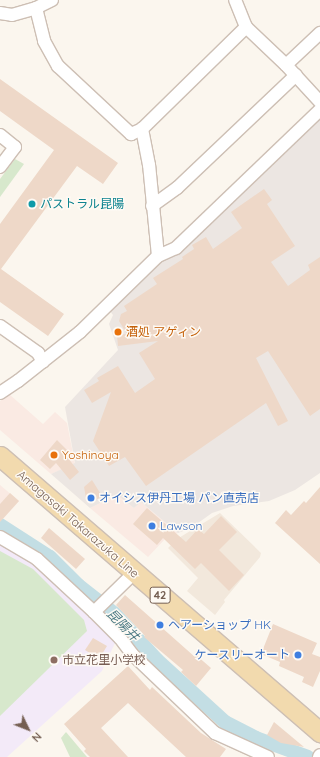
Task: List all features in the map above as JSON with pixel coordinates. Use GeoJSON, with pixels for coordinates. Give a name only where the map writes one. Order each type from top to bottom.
{"type":"FeatureCollection","features":[{"type":"Feature","properties":{"kind":"main road","name":"Amagasaki Takarazuka Line"},"geometry":{"type":"LineString","coordinates":[[0,456],[320,732]]}},
{"type":"Feature","properties":{"kind":"street"},"geometry":{"type":"LineString","coordinates":[[235,0],[246,27],[296,75],[320,102]]}},
{"type":"Feature","properties":{"kind":"street"},"geometry":{"type":"LineString","coordinates":[[0,13],[12,15],[43,3],[44,41],[58,66],[131,134],[142,129],[246,27]]}},
{"type":"Feature","properties":{"kind":"street"},"geometry":{"type":"LineString","coordinates":[[286,65],[320,33]]}},
{"type":"Feature","properties":{"kind":"street"},"geometry":{"type":"LineString","coordinates":[[152,206],[177,188],[296,75]]}},
{"type":"Feature","properties":{"kind":"street"},"geometry":{"type":"LineString","coordinates":[[0,393],[43,362],[80,332],[158,256],[176,248],[320,110]]}},
{"type":"Feature","properties":{"kind":"street"},"geometry":{"type":"LineString","coordinates":[[142,129],[149,165],[158,256]]}},
{"type":"Feature","properties":{"kind":"street"},"geometry":{"type":"LineString","coordinates":[[0,136],[15,146],[0,167]]}},
{"type":"Feature","properties":{"kind":"street"},"geometry":{"type":"LineString","coordinates":[[0,326],[38,353],[43,362]]}},
{"type":"Feature","properties":{"kind":"street"},"geometry":{"type":"LineString","coordinates":[[0,537],[37,559],[95,611],[120,638],[132,654],[215,732],[268,757]]}},
{"type":"Feature","properties":{"kind":"street"},"geometry":{"type":"LineString","coordinates":[[95,611],[134,573]]}},
{"type":"Feature","properties":{"kind":"shaded area"},"geometry":{"type":"Polygon","coordinates":[[[320,119],[320,473],[295,490],[269,501],[233,506],[212,513],[191,528],[178,533],[141,502],[134,508],[117,495],[90,508],[51,474],[75,463],[65,407],[118,350],[109,324],[113,315],[109,310],[161,259],[320,119]]]}},
{"type":"Feature","properties":{"kind":"shaded area"},"geometry":{"type":"Polygon","coordinates":[[[9,394],[43,424],[55,412],[67,423],[75,464],[51,474],[0,430],[0,401],[9,394]]]}},
{"type":"Feature","properties":{"kind":"shaded area"},"geometry":{"type":"Polygon","coordinates":[[[0,485],[19,501],[3,519],[0,516],[0,485]]]}},
{"type":"Feature","properties":{"kind":"shaded area"},"geometry":{"type":"Polygon","coordinates":[[[117,495],[134,508],[141,502],[178,533],[166,538],[148,557],[90,508],[117,495]]]}},
{"type":"Feature","properties":{"kind":"shaded area"},"geometry":{"type":"Polygon","coordinates":[[[220,513],[261,553],[260,557],[224,600],[225,602],[215,615],[187,591],[198,578],[168,548],[177,539],[220,513]]]}},
{"type":"Feature","properties":{"kind":"shaded area","name":"市立花里小学校"},"geometry":{"type":"Polygon","coordinates":[[[0,541],[36,562],[88,611],[115,643],[102,671],[7,757],[0,757],[0,541]]]}},
{"type":"Feature","properties":{"kind":"green space"},"geometry":{"type":"Polygon","coordinates":[[[15,159],[24,164],[0,197],[0,179],[15,159]]]}},
{"type":"Feature","properties":{"kind":"green space"},"geometry":{"type":"Polygon","coordinates":[[[0,551],[33,569],[84,620],[87,631],[0,716],[0,551]]]}},
{"type":"Feature","properties":{"kind":"green space"},"geometry":{"type":"Polygon","coordinates":[[[66,732],[87,757],[70,757],[61,738],[66,732]]]}},
{"type":"Feature","properties":{"kind":"building","name":"パストラル昆陽"},"geometry":{"type":"Polygon","coordinates":[[[0,79],[118,163],[103,184],[77,166],[1,269],[64,314],[48,336],[0,302],[0,224],[54,150],[0,111],[0,79]]]}},
{"type":"Feature","properties":{"kind":"building"},"geometry":{"type":"Polygon","coordinates":[[[264,189],[272,200],[267,204],[295,246],[271,262],[288,286],[310,270],[308,265],[320,257],[320,409],[310,416],[268,351],[256,358],[288,421],[278,426],[266,403],[146,486],[125,457],[109,466],[93,441],[111,392],[92,403],[84,390],[99,381],[97,378],[118,366],[135,393],[155,379],[139,353],[158,341],[118,346],[117,335],[127,334],[119,321],[121,314],[127,311],[124,306],[157,284],[153,278],[183,259],[182,257],[194,249],[192,245],[206,237],[213,249],[242,228],[231,212],[264,189]]]}},
{"type":"Feature","properties":{"kind":"building"},"geometry":{"type":"Polygon","coordinates":[[[57,440],[67,450],[64,453],[79,472],[70,480],[56,463],[50,469],[40,460],[57,440]]]}},
{"type":"Feature","properties":{"kind":"building"},"geometry":{"type":"Polygon","coordinates":[[[92,480],[102,496],[91,503],[86,498],[84,487],[92,480]]]}},
{"type":"Feature","properties":{"kind":"building"},"geometry":{"type":"Polygon","coordinates":[[[320,487],[320,564],[275,523],[286,510],[291,515],[304,501],[306,503],[320,487]]]}},
{"type":"Feature","properties":{"kind":"building"},"geometry":{"type":"Polygon","coordinates":[[[10,493],[19,501],[0,522],[0,504],[10,493]]]}},
{"type":"Feature","properties":{"kind":"building"},"geometry":{"type":"Polygon","coordinates":[[[147,508],[186,542],[198,529],[204,534],[221,516],[237,532],[219,550],[244,575],[229,591],[201,563],[195,569],[163,538],[157,545],[133,524],[147,508]]]}},
{"type":"Feature","properties":{"kind":"building"},"geometry":{"type":"Polygon","coordinates":[[[49,528],[85,559],[76,569],[41,538],[49,528]]]}},
{"type":"Feature","properties":{"kind":"building"},"geometry":{"type":"Polygon","coordinates":[[[125,595],[195,657],[196,655],[211,668],[196,686],[181,672],[183,670],[144,637],[145,636],[116,605],[125,595]]]}},
{"type":"Feature","properties":{"kind":"building"},"geometry":{"type":"Polygon","coordinates":[[[273,624],[317,643],[312,654],[320,657],[320,671],[313,687],[302,682],[304,677],[279,666],[280,662],[261,654],[273,624]]]}},
{"type":"Feature","properties":{"kind":"building"},"geometry":{"type":"Polygon","coordinates":[[[93,638],[107,646],[99,659],[85,650],[93,638]]]}},
{"type":"Feature","properties":{"kind":"building"},"geometry":{"type":"Polygon","coordinates":[[[128,666],[150,690],[152,687],[201,733],[226,749],[220,757],[186,757],[128,703],[101,728],[128,757],[90,757],[84,751],[86,749],[64,724],[128,666]]]}},
{"type":"Feature","properties":{"kind":"building"},"geometry":{"type":"Polygon","coordinates":[[[274,722],[304,747],[281,743],[267,735],[274,722]]]}},
{"type":"Feature","properties":{"kind":"waterway","name":"昆陽井"},"geometry":{"type":"LineString","coordinates":[[0,525],[50,557],[78,585],[115,614],[157,660],[225,722],[256,738],[308,757]]}},
{"type":"Feature","properties":{"kind":"place","name":"パストラル昆陽"},"geometry":{"type":"Point","coordinates":[32,204]}},
{"type":"Feature","properties":{"kind":"place","name":"酒処 アゲィン"},"geometry":{"type":"Point","coordinates":[118,332]}},
{"type":"Feature","properties":{"kind":"place","name":"Yoshinoya"},"geometry":{"type":"Point","coordinates":[54,455]}},
{"type":"Feature","properties":{"kind":"place","name":"オイシス伊丹工場 パン直売店"},"geometry":{"type":"Point","coordinates":[91,498]}},
{"type":"Feature","properties":{"kind":"place","name":"Lawson"},"geometry":{"type":"Point","coordinates":[152,526]}},
{"type":"Feature","properties":{"kind":"place","name":"ヘアーショップ HK"},"geometry":{"type":"Point","coordinates":[160,625]}},
{"type":"Feature","properties":{"kind":"place","name":"ケースリーオート"},"geometry":{"type":"Point","coordinates":[298,655]}},
{"type":"Feature","properties":{"kind":"place","name":"市立花里小学校"},"geometry":{"type":"Point","coordinates":[54,660]}}]}
